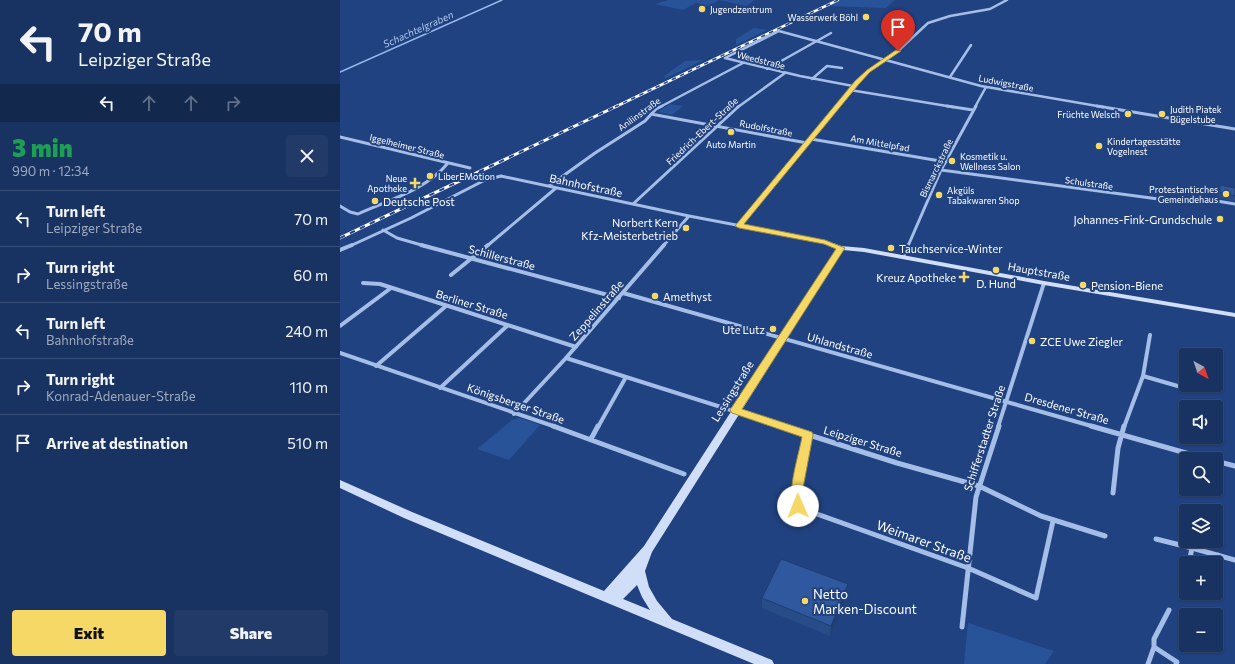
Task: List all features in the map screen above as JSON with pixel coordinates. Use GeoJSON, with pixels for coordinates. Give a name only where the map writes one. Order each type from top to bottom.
{"type":"FeatureCollection","features":[{"type":"Feature","properties":{"kind":"street"},"geometry":{"type":"LineString","coordinates":[[739,226],[853,86],[868,71],[906,44],[921,28],[932,21],[990,9],[1007,0]]}},
{"type":"Feature","properties":{"kind":"street","name":"Ludwigstraße"},"geometry":{"type":"LineString","coordinates":[[780,31],[986,87],[1235,129]]}},
{"type":"Feature","properties":{"kind":"street","name":"Weedstraße"},"geometry":{"type":"LineString","coordinates":[[780,31],[725,58],[766,69],[853,86]]}},
{"type":"Feature","properties":{"kind":"street"},"geometry":{"type":"LineString","coordinates":[[766,69],[831,32]]}},
{"type":"Feature","properties":{"kind":"street"},"geometry":{"type":"LineString","coordinates":[[950,77],[971,45]]}},
{"type":"Feature","properties":{"kind":"street","name":"Anilinstraße"},"geometry":{"type":"LineString","coordinates":[[549,186],[595,153],[645,121],[651,114],[681,94],[743,63]]}},
{"type":"Feature","properties":{"kind":"street"},"geometry":{"type":"LineString","coordinates":[[812,79],[827,66],[842,68]]}},
{"type":"Feature","properties":{"kind":"street","name":"Friedrich-Ebert-Straße"},"geometry":{"type":"LineString","coordinates":[[633,204],[745,100],[785,73]]}},
{"type":"Feature","properties":{"kind":"street","name":"Bismarckstraße"},"geometry":{"type":"LineString","coordinates":[[903,257],[941,170],[986,87]]}},
{"type":"Feature","properties":{"kind":"street"},"geometry":{"type":"LineString","coordinates":[[850,90],[973,110]]}},
{"type":"Feature","properties":{"kind":"street","name":"Rudolfstraße"},"geometry":{"type":"LineString","coordinates":[[651,114],[807,143]]}},
{"type":"Feature","properties":{"kind":"street","name":"Iggelheimer Straße"},"geometry":{"type":"LineString","coordinates":[[340,137],[470,168]]}},
{"type":"Feature","properties":{"kind":"street","name":"Am Mittelpfad"},"geometry":{"type":"LineString","coordinates":[[811,139],[946,162]]}},
{"type":"Feature","properties":{"kind":"street"},"geometry":{"type":"LineString","coordinates":[[340,206],[350,212],[358,214],[430,180],[443,171],[448,163]]}},
{"type":"Feature","properties":{"kind":"street","name":"Schulstraße"},"geometry":{"type":"LineString","coordinates":[[941,170],[1166,200],[1205,199],[1235,204]]}},
{"type":"Feature","properties":{"kind":"street","name":"Bahnhofstraße"},"geometry":{"type":"LineString","coordinates":[[340,250],[412,218],[434,205],[492,177],[505,176],[689,216],[825,242],[841,248]]}},
{"type":"Feature","properties":{"kind":"street"},"geometry":{"type":"LineString","coordinates":[[451,275],[556,188]]}},
{"type":"Feature","properties":{"kind":"street","name":"Zeppelinstraße"},"geometry":{"type":"LineString","coordinates":[[514,414],[576,347],[689,216]]}},
{"type":"Feature","properties":{"kind":"street","name":"Schillerstraße"},"geometry":{"type":"LineString","coordinates":[[383,230],[397,238],[618,298]]}},
{"type":"Feature","properties":{"kind":"street","name":"Hauptstraße"},"geometry":{"type":"LineString","coordinates":[[841,248],[903,257],[1044,283],[1235,314]]}},
{"type":"Feature","properties":{"kind":"street","name":"Lessingstraße"},"geometry":{"type":"LineString","coordinates":[[609,598],[648,550],[782,337],[841,248]]}},
{"type":"Feature","properties":{"kind":"street","name":"Berliner Straße"},"geometry":{"type":"LineString","coordinates":[[363,283],[374,283],[391,288],[576,347]]}},
{"type":"Feature","properties":{"kind":"street","name":"Schifferstadter Straße"},"geometry":{"type":"LineString","coordinates":[[962,627],[974,512],[979,486],[1044,283]]}},
{"type":"Feature","properties":{"kind":"street"},"geometry":{"type":"LineString","coordinates":[[340,326],[391,288]]}},
{"type":"Feature","properties":{"kind":"street","name":"Uhlandstraße"},"geometry":{"type":"LineString","coordinates":[[623,293],[782,337],[1006,402]]}},
{"type":"Feature","properties":{"kind":"street"},"geometry":{"type":"LineString","coordinates":[[376,366],[446,306]]}},
{"type":"Feature","properties":{"kind":"street"},"geometry":{"type":"LineString","coordinates":[[440,388],[508,325]]}},
{"type":"Feature","properties":{"kind":"street"},"geometry":{"type":"LineString","coordinates":[[1121,434],[1143,376],[1150,335]]}},
{"type":"Feature","properties":{"kind":"street","name":"Königsberger Straße"},"geometry":{"type":"LineString","coordinates":[[340,352],[514,414],[591,439],[684,474]]}},
{"type":"Feature","properties":{"kind":"street","name":"Leipziger Straße"},"geometry":{"type":"LineString","coordinates":[[566,358],[626,378],[736,410],[808,435],[979,486],[1053,520],[1105,536]]}},
{"type":"Feature","properties":{"kind":"street"},"geometry":{"type":"LineString","coordinates":[[1143,376],[1179,386]]}},
{"type":"Feature","properties":{"kind":"street"},"geometry":{"type":"LineString","coordinates":[[591,439],[626,378]]}},
{"type":"Feature","properties":{"kind":"street","name":"Dresdener Straße"},"geometry":{"type":"LineString","coordinates":[[1006,402],[1183,452]]}},
{"type":"Feature","properties":{"kind":"street","name":"Dresdener Straße"},"geometry":{"type":"LineString","coordinates":[[1113,493],[1121,434]]}},
{"type":"Feature","properties":{"kind":"street","name":"Weimarer Straße"},"geometry":{"type":"LineString","coordinates":[[808,435],[798,488],[798,503],[800,508],[968,568],[1036,598],[1053,520]]}},
{"type":"Feature","properties":{"kind":"street"},"geometry":{"type":"LineString","coordinates":[[1223,463],[1235,466]]}},
{"type":"Feature","properties":{"kind":"street"},"geometry":{"type":"LineString","coordinates":[[340,484],[408,515],[768,664]]}},
{"type":"Feature","properties":{"kind":"street"},"geometry":{"type":"LineString","coordinates":[[1156,539],[1179,545]]}},
{"type":"Feature","properties":{"kind":"street"},"geometry":{"type":"LineString","coordinates":[[1190,556],[1192,548],[1235,560]]}},
{"type":"Feature","properties":{"kind":"street","name":"Lessingstraße"},"geometry":{"type":"LineString","coordinates":[[609,598],[630,586],[640,573],[648,550]]}},
{"type":"Feature","properties":{"kind":"street"},"geometry":{"type":"LineString","coordinates":[[640,573],[641,583],[647,599],[668,623]]}},
{"type":"Feature","properties":{"kind":"street"},"geometry":{"type":"LineString","coordinates":[[1148,664],[1154,647],[1154,639],[1169,610]]}},
{"type":"Feature","properties":{"kind":"street"},"geometry":{"type":"LineString","coordinates":[[1154,647],[1177,662],[1176,664]]}},
{"type":"Feature","properties":{"kind":"shaded area"},"geometry":{"type":"Polygon","coordinates":[[[503,0],[340,73],[340,71],[503,0]]]}},
{"type":"Feature","properties":{"kind":"shaded area"},"geometry":{"type":"Polygon","coordinates":[[[669,0],[719,0],[709,6],[696,3],[683,10],[655,4],[669,0]]]}},
{"type":"Feature","properties":{"kind":"shaded area"},"geometry":{"type":"Polygon","coordinates":[[[719,0],[755,0],[746,6],[719,0]]]}},
{"type":"Feature","properties":{"kind":"shaded area"},"geometry":{"type":"Polygon","coordinates":[[[841,0],[895,0],[886,8],[830,6],[841,0]]]}},
{"type":"Feature","properties":{"kind":"shaded area"},"geometry":{"type":"Polygon","coordinates":[[[754,28],[767,30],[736,45],[736,39],[754,28]]]}},
{"type":"Feature","properties":{"kind":"shaded area"},"geometry":{"type":"Polygon","coordinates":[[[704,60],[666,78],[663,77],[685,61],[704,60]]]}},
{"type":"Feature","properties":{"kind":"shaded area"},"geometry":{"type":"Polygon","coordinates":[[[670,104],[683,106],[672,115],[658,112],[670,104]]]}},
{"type":"Feature","properties":{"kind":"shaded area"},"geometry":{"type":"Polygon","coordinates":[[[520,418],[540,425],[509,460],[477,449],[512,420],[520,418]]]}},
{"type":"Feature","properties":{"kind":"shaded area"},"geometry":{"type":"Polygon","coordinates":[[[968,623],[1054,651],[1045,664],[964,664],[968,623]]]}},
{"type":"Feature","properties":{"kind":"building"},"geometry":{"type":"Polygon","coordinates":[[[1220,185],[1235,188],[1235,196],[1220,193],[1220,185]]]}},
{"type":"Feature","properties":{"kind":"building","name":"Netto Marken-Discount"},"geometry":{"type":"Polygon","coordinates":[[[781,559],[848,584],[831,626],[762,598],[781,559]]]}},
{"type":"Feature","properties":{"kind":"waterway","name":"Schachtelgraben"},"geometry":{"type":"LineString","coordinates":[[340,72],[502,0]]}},
{"type":"Feature","properties":{"kind":"railway"},"geometry":{"type":"LineString","coordinates":[[615,107],[838,0]]}},
{"type":"Feature","properties":{"kind":"railway"},"geometry":{"type":"LineString","coordinates":[[340,238],[617,106]]}},
{"type":"Feature","properties":{"kind":"place","name":"Jugendzentrum"},"geometry":{"type":"Point","coordinates":[702,9]}},
{"type":"Feature","properties":{"kind":"place","name":"Wasserwerk Böhl"},"geometry":{"type":"Point","coordinates":[866,17]}},
{"type":"Feature","properties":{"kind":"place","name":"Früchte Welsch"},"geometry":{"type":"Point","coordinates":[1128,114]}},
{"type":"Feature","properties":{"kind":"place","name":"Judith Piatek Bügelstube"},"geometry":{"type":"Point","coordinates":[1162,114]}},
{"type":"Feature","properties":{"kind":"place","name":"Auto Martin"},"geometry":{"type":"Point","coordinates":[731,132]}},
{"type":"Feature","properties":{"kind":"place","name":"Kindertagesstätte Vogelnest"},"geometry":{"type":"Point","coordinates":[1099,146]}},
{"type":"Feature","properties":{"kind":"place","name":"Kosmetik u. Wellness Salon"},"geometry":{"type":"Point","coordinates":[952,161]}},
{"type":"Feature","properties":{"kind":"place","name":"LiberEMotion"},"geometry":{"type":"Point","coordinates":[430,176]}},
{"type":"Feature","properties":{"kind":"place","name":"Neue Apotheke"},"geometry":{"type":"Point","coordinates":[415,183]}},
{"type":"Feature","properties":{"kind":"place","name":"Protestantisches Gemeindehaus"},"geometry":{"type":"Point","coordinates":[1226,194]}},
{"type":"Feature","properties":{"kind":"place","name":"Akgüls Tabakwaren Shop"},"geometry":{"type":"Point","coordinates":[939,195]}},
{"type":"Feature","properties":{"kind":"place","name":"Deutsche Post"},"geometry":{"type":"Point","coordinates":[375,201]}},
{"type":"Feature","properties":{"kind":"place","name":"Johannes-Fink-Grundschule"},"geometry":{"type":"Point","coordinates":[1220,219]}},
{"type":"Feature","properties":{"kind":"place","name":"Norbert Kern Kfz-Meisterbetrieb"},"geometry":{"type":"Point","coordinates":[686,228]}},
{"type":"Feature","properties":{"kind":"place","name":"Tauchservice-Winter"},"geometry":{"type":"Point","coordinates":[891,248]}},
{"type":"Feature","properties":{"kind":"place","name":"D. Hund"},"geometry":{"type":"Point","coordinates":[996,270]}},
{"type":"Feature","properties":{"kind":"place","name":"Kreuz Apotheke"},"geometry":{"type":"Point","coordinates":[964,277]}},
{"type":"Feature","properties":{"kind":"place","name":"Pension-Biene"},"geometry":{"type":"Point","coordinates":[1083,285]}},
{"type":"Feature","properties":{"kind":"place","name":"Amethyst"},"geometry":{"type":"Point","coordinates":[655,296]}},
{"type":"Feature","properties":{"kind":"place","name":"Ute Lutz"},"geometry":{"type":"Point","coordinates":[773,329]}},
{"type":"Feature","properties":{"kind":"place","name":"ZCE Uwe Ziegler"},"geometry":{"type":"Point","coordinates":[1032,341]}},
{"type":"Feature","properties":{"kind":"place","name":"Netto Marken-Discount"},"geometry":{"type":"Point","coordinates":[805,601]}},
{"type":"Feature","properties":{"kind":"route"},"geometry":{"type":"LineString","coordinates":[[798,506],[798,488],[805,443],[808,435],[736,410],[834,256],[841,248],[825,242],[739,226],[857,82],[868,71],[898,51]]}}]}
